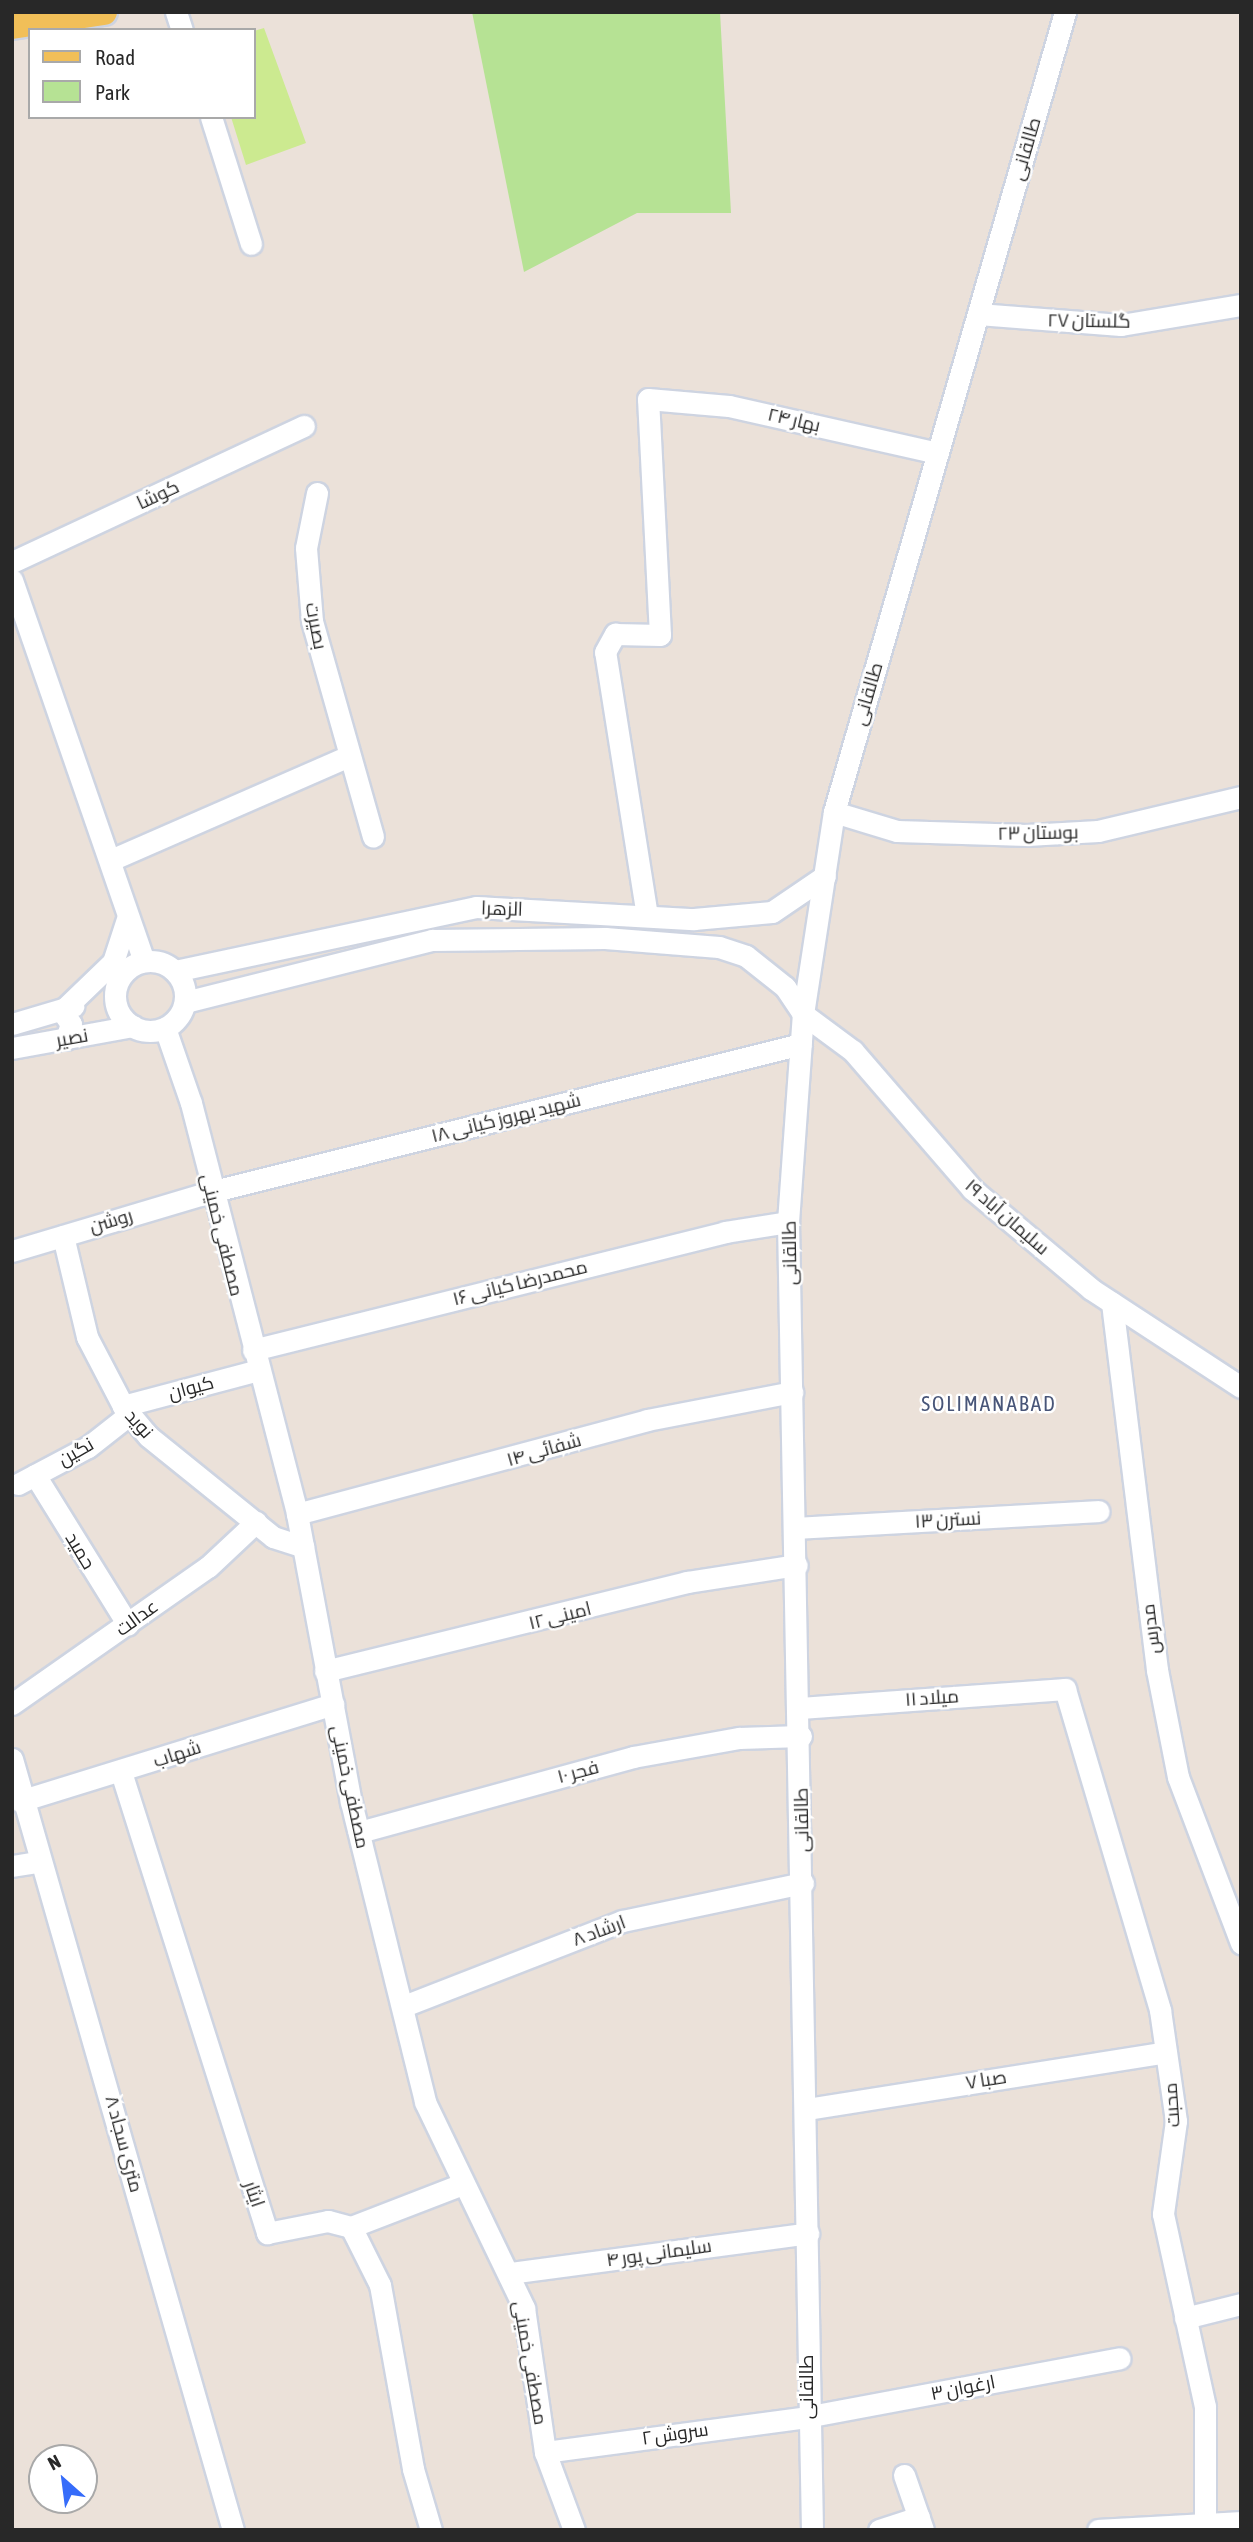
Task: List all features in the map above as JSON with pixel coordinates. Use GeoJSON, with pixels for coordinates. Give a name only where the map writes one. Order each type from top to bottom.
{"type":"FeatureCollection","features":[{"type":"Feature","properties":{"kind":"main road"},"geometry":{"type":"LineString","coordinates":[[12,26],[104,12]]}},
{"type":"Feature","properties":{"kind":"street","name":"طالقانی"},"geometry":{"type":"LineString","coordinates":[[812,2530],[806,2417],[807,2109],[788,1222],[803,1014],[834,812],[1065,12]]}},
{"type":"Feature","properties":{"kind":"street"},"geometry":{"type":"LineString","coordinates":[[212,119],[251,244]]}},
{"type":"Feature","properties":{"kind":"street","name":"گلستان ۲۷"},"geometry":{"type":"LineString","coordinates":[[978,314],[1121,325],[1241,305]]}},
{"type":"Feature","properties":{"kind":"street","name":"بهار ۲۴"},"geometry":{"type":"LineString","coordinates":[[646,916],[605,652],[615,634],[660,635],[649,399],[729,406],[938,453]]}},
{"type":"Feature","properties":{"kind":"street","name":"کوشا"},"geometry":{"type":"LineString","coordinates":[[12,562],[304,426]]}},
{"type":"Feature","properties":{"kind":"street","name":"بصیرت"},"geometry":{"type":"LineString","coordinates":[[317,493],[306,548],[312,621],[373,837]]}},
{"type":"Feature","properties":{"kind":"street"},"geometry":{"type":"LineString","coordinates":[[12,580],[144,961]]}},
{"type":"Feature","properties":{"kind":"street"},"geometry":{"type":"LineString","coordinates":[[111,860],[349,756]]}},
{"type":"Feature","properties":{"kind":"street","name":"بوستان ۲۳"},"geometry":{"type":"LineString","coordinates":[[834,812],[897,831],[1027,835],[1098,831],[1241,797]]}},
{"type":"Feature","properties":{"kind":"street","name":"الزهرا"},"geometry":{"type":"LineString","coordinates":[[175,971],[477,907],[646,916],[727,916],[772,912],[825,876]]}},
{"type":"Feature","properties":{"kind":"street"},"geometry":{"type":"LineString","coordinates":[[62,1011],[113,962],[128,914]]}},
{"type":"Feature","properties":{"kind":"street"},"geometry":{"type":"LineString","coordinates":[[719,947],[734,935],[727,916]]}},
{"type":"Feature","properties":{"kind":"street","name":"الزهرا"},"geometry":{"type":"LineString","coordinates":[[185,1002],[432,940],[605,938],[719,947],[746,956],[785,987],[803,1014]]}},
{"type":"Feature","properties":{"kind":"street"},"geometry":{"type":"LineString","coordinates":[[229,959],[218,972],[229,989]]}},
{"type":"Feature","properties":{"kind":"street"},"geometry":{"type":"LineString","coordinates":[[118,982],[115,999],[132,1026],[165,1028],[185,1002],[175,971],[144,961]]}},
{"type":"Feature","properties":{"kind":"street"},"geometry":{"type":"LineString","coordinates":[[12,1024],[62,1011],[118,982],[144,961]]}},
{"type":"Feature","properties":{"kind":"street"},"geometry":{"type":"LineString","coordinates":[[62,1011],[71,1024],[66,1039]]}},
{"type":"Feature","properties":{"kind":"street","name":"سلیمان آباد ۱۹"},"geometry":{"type":"LineString","coordinates":[[803,1014],[853,1051],[972,1189],[1112,1303],[1241,1387]]}},
{"type":"Feature","properties":{"kind":"street","name":"نصیر"},"geometry":{"type":"LineString","coordinates":[[12,1048],[132,1026]]}},
{"type":"Feature","properties":{"kind":"street","name":"مصطفی خمینی"},"geometry":{"type":"LineString","coordinates":[[165,1028],[191,1103],[210,1192],[297,1514],[325,1671],[359,1832],[404,2006],[425,2102],[460,2185],[510,2273],[524,2308],[545,2452],[574,2530]]}},
{"type":"Feature","properties":{"kind":"street","name":"شهید بهروز کیانی ۱۸"},"geometry":{"type":"LineString","coordinates":[[210,1192],[801,1044]]}},
{"type":"Feature","properties":{"kind":"street","name":"روشن"},"geometry":{"type":"LineString","coordinates":[[12,1251],[210,1192]]}},
{"type":"Feature","properties":{"kind":"street","name":"محمدرضا کیانی ۱۶"},"geometry":{"type":"LineString","coordinates":[[255,1360],[725,1232],[788,1222]]}},
{"type":"Feature","properties":{"kind":"street","name":"نوید"},"geometry":{"type":"LineString","coordinates":[[63,1236],[87,1336],[127,1410],[148,1436],[256,1522],[303,1547]]}},
{"type":"Feature","properties":{"kind":"street","name":"مدرس"},"geometry":{"type":"LineString","coordinates":[[1112,1303],[1159,1684],[1178,1777],[1241,1943]]}},
{"type":"Feature","properties":{"kind":"street","name":"کیوان"},"geometry":{"type":"LineString","coordinates":[[127,1410],[255,1360]]}},
{"type":"Feature","properties":{"kind":"street","name":"شفائی ۱۴"},"geometry":{"type":"LineString","coordinates":[[297,1514],[647,1420],[792,1392]]}},
{"type":"Feature","properties":{"kind":"street","name":"نگین"},"geometry":{"type":"LineString","coordinates":[[27,1479],[88,1447],[127,1410]]}},
{"type":"Feature","properties":{"kind":"street","name":"حمید"},"geometry":{"type":"LineString","coordinates":[[27,1479],[128,1625]]}},
{"type":"Feature","properties":{"kind":"street","name":"نسترن ۱۳"},"geometry":{"type":"LineString","coordinates":[[796,1528],[1099,1511]]}},
{"type":"Feature","properties":{"kind":"street","name":"عدالت"},"geometry":{"type":"LineString","coordinates":[[12,1704],[128,1625],[256,1522]]}},
{"type":"Feature","properties":{"kind":"street","name":"امینی ۱۲"},"geometry":{"type":"LineString","coordinates":[[325,1671],[687,1582],[797,1566]]}},
{"type":"Feature","properties":{"kind":"street","name":"میلاد ۱۱"},"geometry":{"type":"LineString","coordinates":[[800,1708],[1065,1689]]}},
{"type":"Feature","properties":{"kind":"street","name":"محبت"},"geometry":{"type":"LineString","coordinates":[[1065,1689],[1160,2010],[1176,2121],[1163,2214],[1205,2406],[1205,2527]]}},
{"type":"Feature","properties":{"kind":"street","name":"شهاب"},"geometry":{"type":"LineString","coordinates":[[20,1801],[121,1772],[333,1704]]}},
{"type":"Feature","properties":{"kind":"street","name":"فجر ۱۰"},"geometry":{"type":"LineString","coordinates":[[359,1832],[633,1757],[739,1738],[801,1736]]}},
{"type":"Feature","properties":{"kind":"street","name":"۸ متری سجاد"},"geometry":{"type":"LineString","coordinates":[[12,1759],[20,1801],[118,2115],[162,2293],[191,2371],[233,2530]]}},
{"type":"Feature","properties":{"kind":"street","name":"ایثار"},"geometry":{"type":"LineString","coordinates":[[121,1772],[267,2233],[328,2221],[351,2227]]}},
{"type":"Feature","properties":{"kind":"street"},"geometry":{"type":"LineString","coordinates":[[12,1866],[38,1862]]}},
{"type":"Feature","properties":{"kind":"street","name":"ارشاد ۸"},"geometry":{"type":"LineString","coordinates":[[404,2006],[622,1921],[803,1883]]}},
{"type":"Feature","properties":{"kind":"street","name":"صبا ۷"},"geometry":{"type":"LineString","coordinates":[[807,2109],[1166,2052]]}},
{"type":"Feature","properties":{"kind":"street"},"geometry":{"type":"LineString","coordinates":[[431,2530],[413,2469],[380,2285],[351,2227],[460,2185]]}},
{"type":"Feature","properties":{"kind":"street","name":"سلیمانی پور ۴"},"geometry":{"type":"LineString","coordinates":[[510,2273],[808,2233]]}},
{"type":"Feature","properties":{"kind":"street"},"geometry":{"type":"LineString","coordinates":[[1185,2318],[1241,2304]]}},
{"type":"Feature","properties":{"kind":"street","name":"ارغوان ۳"},"geometry":{"type":"LineString","coordinates":[[806,2417],[1121,2358]]}},
{"type":"Feature","properties":{"kind":"street","name":"سروش ۲"},"geometry":{"type":"LineString","coordinates":[[545,2452],[806,2417]]}},
{"type":"Feature","properties":{"kind":"street"},"geometry":{"type":"LineString","coordinates":[[879,2530],[921,2524],[904,2475]]}},
{"type":"Feature","properties":{"kind":"street"},"geometry":{"type":"LineString","coordinates":[[1098,2530],[1205,2527],[1241,2522]]}},
{"type":"Feature","properties":{"kind":"green space"},"geometry":{"type":"Polygon","coordinates":[[[472,12],[720,12],[731,213],[637,213],[524,272],[472,12]]]}},
{"type":"Feature","properties":{"kind":"green space"},"geometry":{"type":"Polygon","coordinates":[[[264,28],[306,143],[246,165],[232,119],[256,119],[256,30],[264,28]]]}},
{"type":"Feature","properties":{"kind":"district","name":"SOLIMANABAD"},"geometry":{"type":"Point","coordinates":[989,1403]}}]}
